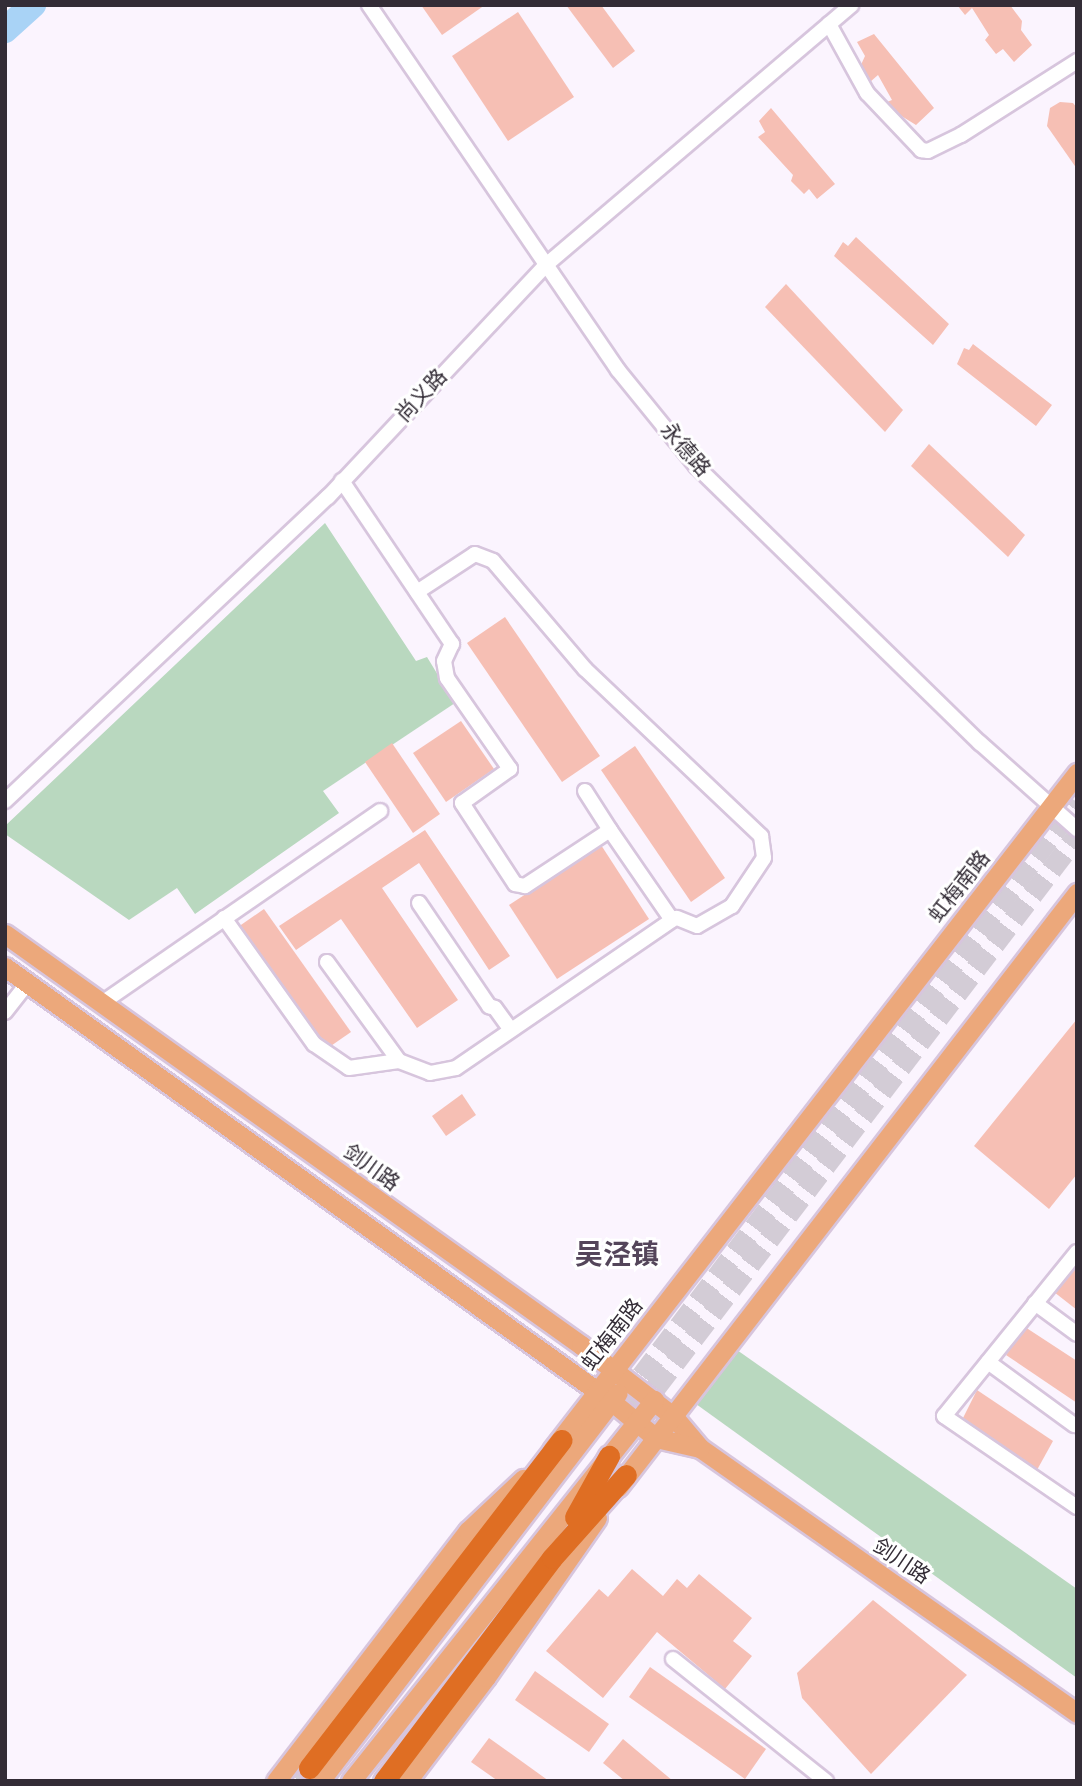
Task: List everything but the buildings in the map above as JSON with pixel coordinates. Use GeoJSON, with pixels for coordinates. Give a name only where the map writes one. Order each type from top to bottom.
{"type":"FeatureCollection","features":[{"type":"Feature","properties":{"kind":"highway"},"geometry":{"type":"LineString","coordinates":[[315,1775],[562,1440]]}},
{"type":"Feature","properties":{"kind":"highway"},"geometry":{"type":"LineString","coordinates":[[552,1558],[609,1455]]}},
{"type":"Feature","properties":{"kind":"highway"},"geometry":{"type":"LineString","coordinates":[[384,1781],[552,1558],[626,1475]]}},
{"type":"Feature","properties":{"kind":"main road","name":"虹梅南路"},"geometry":{"type":"LineString","coordinates":[[315,1775],[1077,773]]}},
{"type":"Feature","properties":{"kind":"main road"},"geometry":{"type":"LineString","coordinates":[[407,1781],[486,1677],[626,1475],[1077,893]]}},
{"type":"Feature","properties":{"kind":"main road","name":"剑川路"},"geometry":{"type":"LineString","coordinates":[[5,934],[621,1375],[673,1416],[700,1448],[1077,1713]]}},
{"type":"Feature","properties":{"kind":"main road","name":"剑川路"},"geometry":{"type":"LineString","coordinates":[[5,967],[604,1397],[656,1438],[700,1448]]}},
{"type":"Feature","properties":{"kind":"main road","name":"虹梅南路"},"geometry":{"type":"LineString","coordinates":[[275,1781],[468,1531],[604,1397]]}},
{"type":"Feature","properties":{"kind":"main road"},"geometry":{"type":"LineString","coordinates":[[351,1781],[654,1400]]}},
{"type":"Feature","properties":{"kind":"street","name":"永德路"},"geometry":{"type":"LineString","coordinates":[[369,5],[618,370],[696,466],[824,593],[1077,829]]}},
{"type":"Feature","properties":{"kind":"street","name":"尚义路"},"geometry":{"type":"LineString","coordinates":[[5,802],[342,481],[546,265],[851,5]]}},
{"type":"Feature","properties":{"kind":"street"},"geometry":{"type":"LineString","coordinates":[[829,24],[867,93],[921,150],[928,151],[961,135],[1077,61]]}},
{"type":"Feature","properties":{"kind":"street"},"geometry":{"type":"LineString","coordinates":[[342,481],[452,644],[444,661],[447,678],[510,769],[462,803],[515,884],[525,886],[610,830]]}},
{"type":"Feature","properties":{"kind":"street"},"geometry":{"type":"LineString","coordinates":[[417,592],[475,554],[493,561],[585,669],[761,836],[764,858],[732,906],[697,926],[677,918]]}},
{"type":"Feature","properties":{"kind":"street"},"geometry":{"type":"LineString","coordinates":[[224,918],[314,1044],[349,1068],[399,1061],[430,1073],[456,1068],[673,920],[584,791]]}},
{"type":"Feature","properties":{"kind":"street"},"geometry":{"type":"LineString","coordinates":[[102,1003],[380,811]]}},
{"type":"Feature","properties":{"kind":"street"},"geometry":{"type":"LineString","coordinates":[[419,903],[489,1006],[495,1008],[511,1030]]}},
{"type":"Feature","properties":{"kind":"street"},"geometry":{"type":"LineString","coordinates":[[327,961],[399,1061]]}},
{"type":"Feature","properties":{"kind":"street"},"geometry":{"type":"LineString","coordinates":[[5,1012],[27,984]]}},
{"type":"Feature","properties":{"kind":"street"},"geometry":{"type":"LineString","coordinates":[[1077,1252],[944,1416],[1077,1507]]}},
{"type":"Feature","properties":{"kind":"street"},"geometry":{"type":"LineString","coordinates":[[1035,1303],[1077,1334]]}},
{"type":"Feature","properties":{"kind":"street"},"geometry":{"type":"LineString","coordinates":[[988,1362],[1074,1425]]}},
{"type":"Feature","properties":{"kind":"street"},"geometry":{"type":"LineString","coordinates":[[673,1659],[826,1781]]}},
{"type":"Feature","properties":{"kind":"green space"},"geometry":{"type":"Polygon","coordinates":[[[325,523],[416,661],[427,657],[455,703],[323,791],[339,813],[195,914],[177,888],[129,920],[5,834],[5,826],[325,523]]]}},
{"type":"Feature","properties":{"kind":"green space"},"geometry":{"type":"Polygon","coordinates":[[[737,1350],[1077,1589],[1077,1678],[696,1404],[737,1350]]]}},
{"type":"Feature","properties":{"kind":"waterway"},"geometry":{"type":"LineString","coordinates":[[5,30],[33,5]]}},
{"type":"Feature","properties":{"kind":"tunnel"},"geometry":{"type":"LineString","coordinates":[[623,1400],[1077,802]]}},
{"type":"Feature","properties":{"kind":"tunnel"},"geometry":{"type":"LineString","coordinates":[[637,1412],[1077,836]]}},
{"type":"Feature","properties":{"kind":"tunnel"},"geometry":{"type":"LineString","coordinates":[[300,1781],[309,1768]]}},
{"type":"Feature","properties":{"kind":"district","name":"吴泾镇"},"geometry":{"type":"Point","coordinates":[617,1255]}}]}
